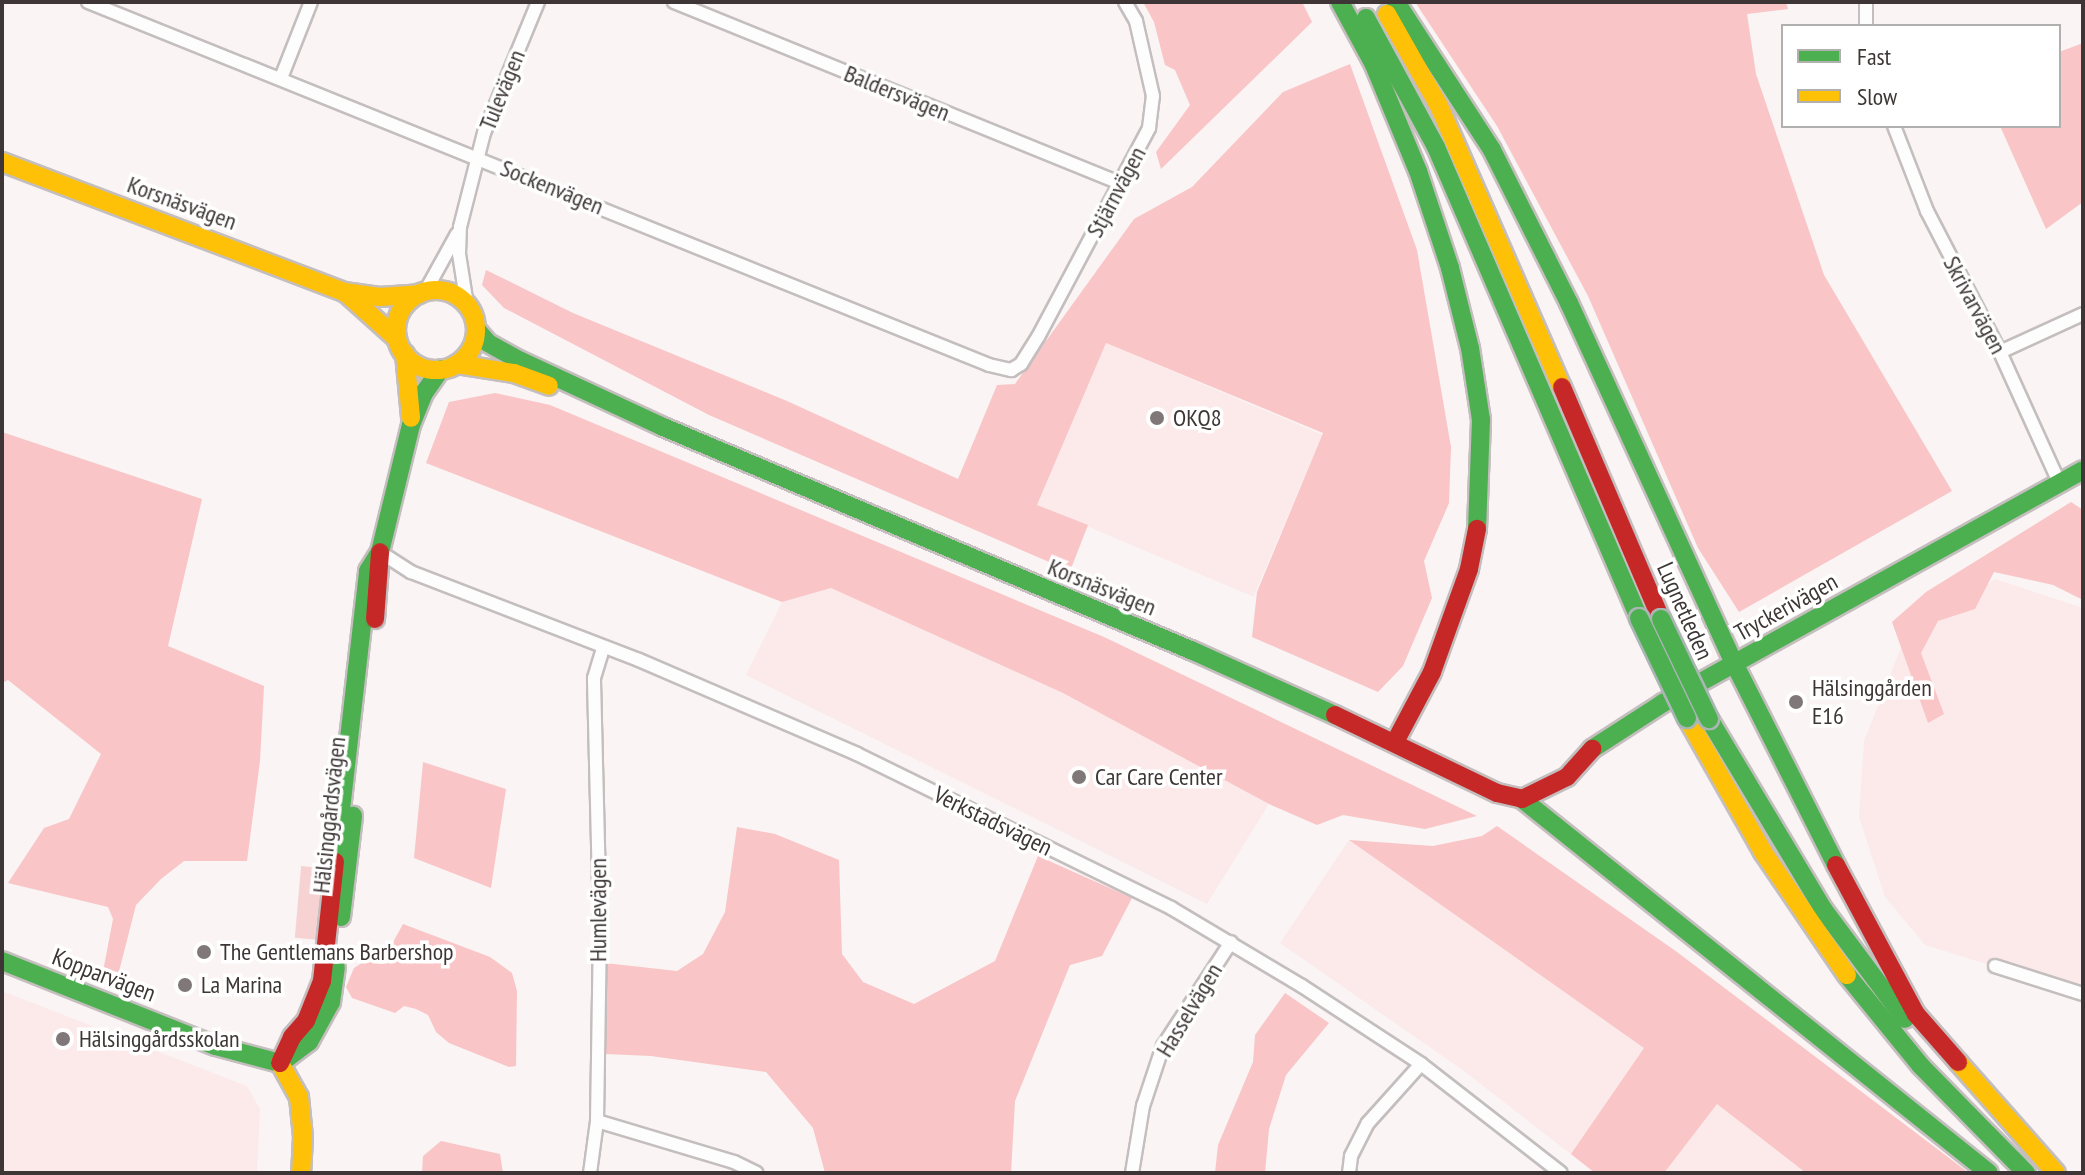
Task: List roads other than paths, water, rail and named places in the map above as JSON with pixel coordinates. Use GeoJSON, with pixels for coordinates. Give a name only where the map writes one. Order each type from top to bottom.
{"type":"FeatureCollection","features":[{"type":"Feature","properties":{"kind":"main road"},"geometry":{"type":"LineString","coordinates":[[1340,2],[1374,65],[1418,171],[1450,268],[1470,348],[1481,420],[1480,512],[1469,569],[1432,672],[1395,742]]}},
{"type":"Feature","properties":{"kind":"main road","name":"Lugnetleden"},"geometry":{"type":"LineString","coordinates":[[1357,2],[1436,147],[1639,618],[1687,718],[1763,852],[1848,976],[1938,1085],[2026,1173]]}},
{"type":"Feature","properties":{"kind":"main road","name":"Lugnetleden"},"geometry":{"type":"LineString","coordinates":[[1379,2],[1439,106],[1482,199],[1661,619],[1709,719],[1789,858],[1876,982],[1975,1097],[2054,1173]]}},
{"type":"Feature","properties":{"kind":"main road"},"geometry":{"type":"LineString","coordinates":[[1396,2],[1432,53],[1492,150],[1569,303],[1810,821],[1916,1014],[2054,1173]]}},
{"type":"Feature","properties":{"kind":"main road","name":"Korsnäsvägen"},"geometry":{"type":"LineString","coordinates":[[2,162],[344,292],[380,297],[422,293]]}},
{"type":"Feature","properties":{"kind":"main road","name":"Korsnäsvägen"},"geometry":{"type":"LineString","coordinates":[[344,292],[401,347]]}},
{"type":"Feature","properties":{"kind":"main road"},"geometry":{"type":"LineString","coordinates":[[447,292],[467,305],[476,329],[471,349],[449,366],[418,365],[401,347],[400,314],[422,293],[447,292]]}},
{"type":"Feature","properties":{"kind":"main road","name":"Korsnäsvägen"},"geometry":{"type":"LineString","coordinates":[[476,329],[488,343],[521,361],[661,426],[1193,651],[1395,742],[1497,793],[1522,799]]}},
{"type":"Feature","properties":{"kind":"main road","name":"Hälsinggårdsvägen"},"geometry":{"type":"LineString","coordinates":[[401,347],[411,425]]}},
{"type":"Feature","properties":{"kind":"main road","name":"Korsnäsvägen"},"geometry":{"type":"LineString","coordinates":[[449,366],[514,373],[661,426]]}},
{"type":"Feature","properties":{"kind":"main road","name":"Hälsinggårdsvägen"},"geometry":{"type":"LineString","coordinates":[[280,1063],[292,1037],[311,1009],[322,981],[368,571],[380,552],[411,425],[424,393],[449,366]]}},
{"type":"Feature","properties":{"kind":"main road","name":"Tryckerivägen"},"geometry":{"type":"LineString","coordinates":[[1522,799],[1567,777],[1590,751],[1630,723],[2083,470]]}},
{"type":"Feature","properties":{"kind":"main road"},"geometry":{"type":"LineString","coordinates":[[1522,799],[1989,1173]]}},
{"type":"Feature","properties":{"kind":"main road","name":"Kopparvägen"},"geometry":{"type":"LineString","coordinates":[[2,961],[216,1046],[280,1063]]}},
{"type":"Feature","properties":{"kind":"main road"},"geometry":{"type":"LineString","coordinates":[[280,1063],[299,1097],[303,1137],[301,1173]]}},
{"type":"Feature","properties":{"kind":"street","name":"Sockenvägen"},"geometry":{"type":"LineString","coordinates":[[90,2],[989,365],[1016,368]]}},
{"type":"Feature","properties":{"kind":"street"},"geometry":{"type":"LineString","coordinates":[[281,78],[311,2]]}},
{"type":"Feature","properties":{"kind":"street","name":"Tulevägen"},"geometry":{"type":"LineString","coordinates":[[467,305],[459,254],[460,227],[477,157],[538,2]]}},
{"type":"Feature","properties":{"kind":"street","name":"Baldersvägen"},"geometry":{"type":"LineString","coordinates":[[674,2],[1120,183]]}},
{"type":"Feature","properties":{"kind":"street","name":"Stjärnvägen"},"geometry":{"type":"LineString","coordinates":[[1016,368],[1038,337],[1149,128],[1153,107],[1136,21],[1125,2]]}},
{"type":"Feature","properties":{"kind":"street"},"geometry":{"type":"LineString","coordinates":[[1866,2],[1866,24]]}},
{"type":"Feature","properties":{"kind":"street","name":"Skrivarvägen"},"geometry":{"type":"LineString","coordinates":[[1895,128],[1927,211],[2000,352],[2059,482]]}},
{"type":"Feature","properties":{"kind":"street","name":"Tulevägen"},"geometry":{"type":"LineString","coordinates":[[422,293],[460,227]]}},
{"type":"Feature","properties":{"kind":"street"},"geometry":{"type":"LineString","coordinates":[[2000,352],[2083,314]]}},
{"type":"Feature","properties":{"kind":"street","name":"Verkstadsvägen"},"geometry":{"type":"LineString","coordinates":[[380,552],[411,572],[639,660],[857,754],[1116,880],[1231,942],[1421,1064],[1561,1173]]}},
{"type":"Feature","properties":{"kind":"street","name":"Humlevägen"},"geometry":{"type":"LineString","coordinates":[[590,1173],[597,1121],[600,926],[594,678],[603,648]]}},
{"type":"Feature","properties":{"kind":"street","name":"Hasselvägen"},"geometry":{"type":"LineString","coordinates":[[1132,1173],[1143,1106],[1163,1046],[1231,942]]}},
{"type":"Feature","properties":{"kind":"street"},"geometry":{"type":"LineString","coordinates":[[1995,966],[2083,994]]}},
{"type":"Feature","properties":{"kind":"street"},"geometry":{"type":"LineString","coordinates":[[1349,1173],[1351,1156],[1368,1123],[1421,1064]]}},
{"type":"Feature","properties":{"kind":"street"},"geometry":{"type":"LineString","coordinates":[[597,1121],[734,1162],[757,1173]]}},
{"type":"Feature","properties":{"kind":"place","name":"OKQ8"},"geometry":{"type":"Point","coordinates":[1157,418]}},
{"type":"Feature","properties":{"kind":"place","name":"Hälsinggården E16"},"geometry":{"type":"Point","coordinates":[1796,702]}},
{"type":"Feature","properties":{"kind":"place","name":"Car Care Center"},"geometry":{"type":"Point","coordinates":[1079,777]}},
{"type":"Feature","properties":{"kind":"place","name":"The Gentlemans Barbershop"},"geometry":{"type":"Point","coordinates":[204,952]}},
{"type":"Feature","properties":{"kind":"place","name":"La Marina"},"geometry":{"type":"Point","coordinates":[185,985]}},
{"type":"Feature","properties":{"kind":"place","name":"Hälsinggårdsskolan"},"geometry":{"type":"Point","coordinates":[63,1039]}}]}
